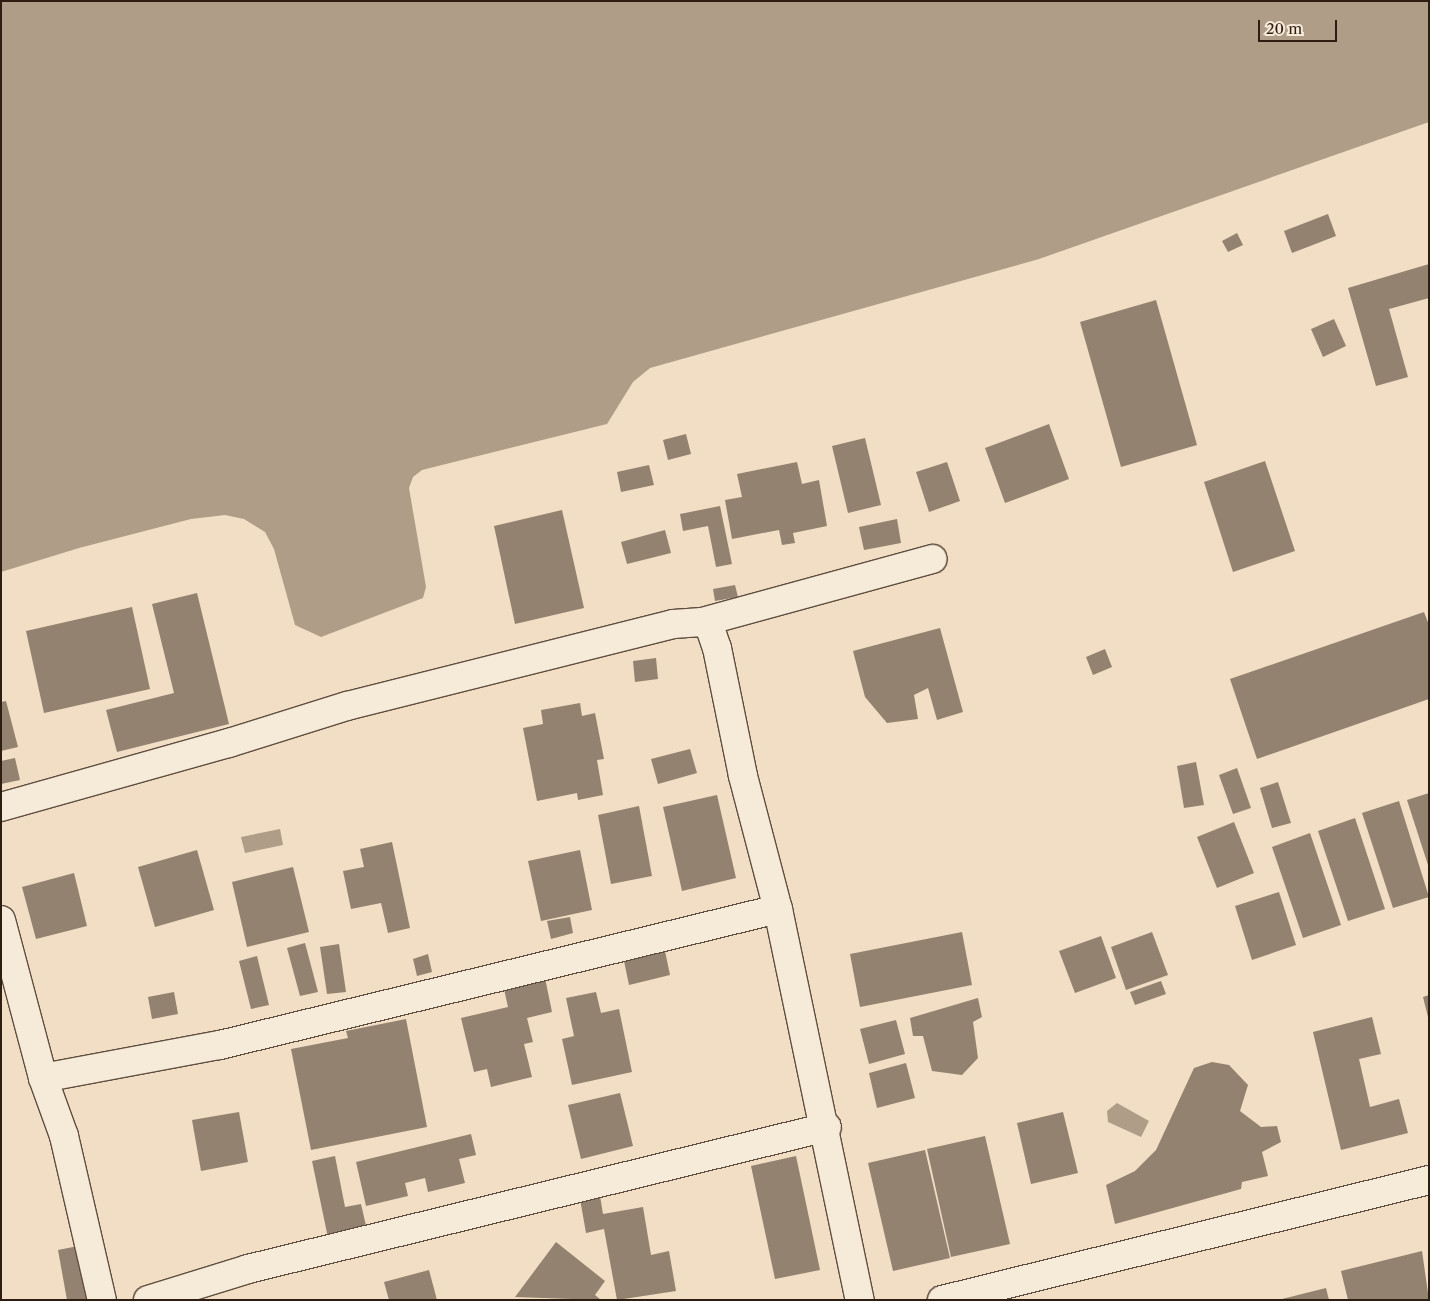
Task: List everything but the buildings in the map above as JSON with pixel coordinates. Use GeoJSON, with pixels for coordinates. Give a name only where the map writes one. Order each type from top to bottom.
{"type":"FeatureCollection","features":[{"type":"Feature","properties":{"kind":"street"},"geometry":{"type":"LineString","coordinates":[[1,807],[229,743],[347,706],[673,624],[702,622],[933,559]]}},
{"type":"Feature","properties":{"kind":"street"},"geometry":{"type":"LineString","coordinates":[[702,622],[710,628],[717,648],[743,776],[778,909],[827,1127],[860,1300]]}},
{"type":"Feature","properties":{"kind":"street"},"geometry":{"type":"LineString","coordinates":[[43,1078],[220,1045],[778,909]]}},
{"type":"Feature","properties":{"kind":"street"},"geometry":{"type":"LineString","coordinates":[[1,920],[43,1078],[64,1136],[102,1300]]}},
{"type":"Feature","properties":{"kind":"street"},"geometry":{"type":"LineString","coordinates":[[148,1300],[248,1270],[827,1127]]}},
{"type":"Feature","properties":{"kind":"street"},"geometry":{"type":"LineString","coordinates":[[942,1300],[1429,1180]]}},
{"type":"Feature","properties":{"kind":"shaded area"},"geometry":{"type":"Polygon","coordinates":[[[1,1],[1429,1],[1429,122],[1039,259],[650,368],[633,382],[607,424],[422,470],[413,477],[409,488],[426,587],[423,598],[321,637],[295,625],[274,549],[265,532],[244,519],[225,515],[191,519],[79,548],[1,572],[1,1]]]}},
{"type":"Feature","properties":{"kind":"shaded area"},"geometry":{"type":"Polygon","coordinates":[[[280,829],[283,845],[245,853],[241,837],[280,829]]]}},
{"type":"Feature","properties":{"kind":"shaded area"},"geometry":{"type":"Polygon","coordinates":[[[1117,1103],[1149,1121],[1141,1137],[1108,1122],[1107,1111],[1117,1103]]]}}]}
